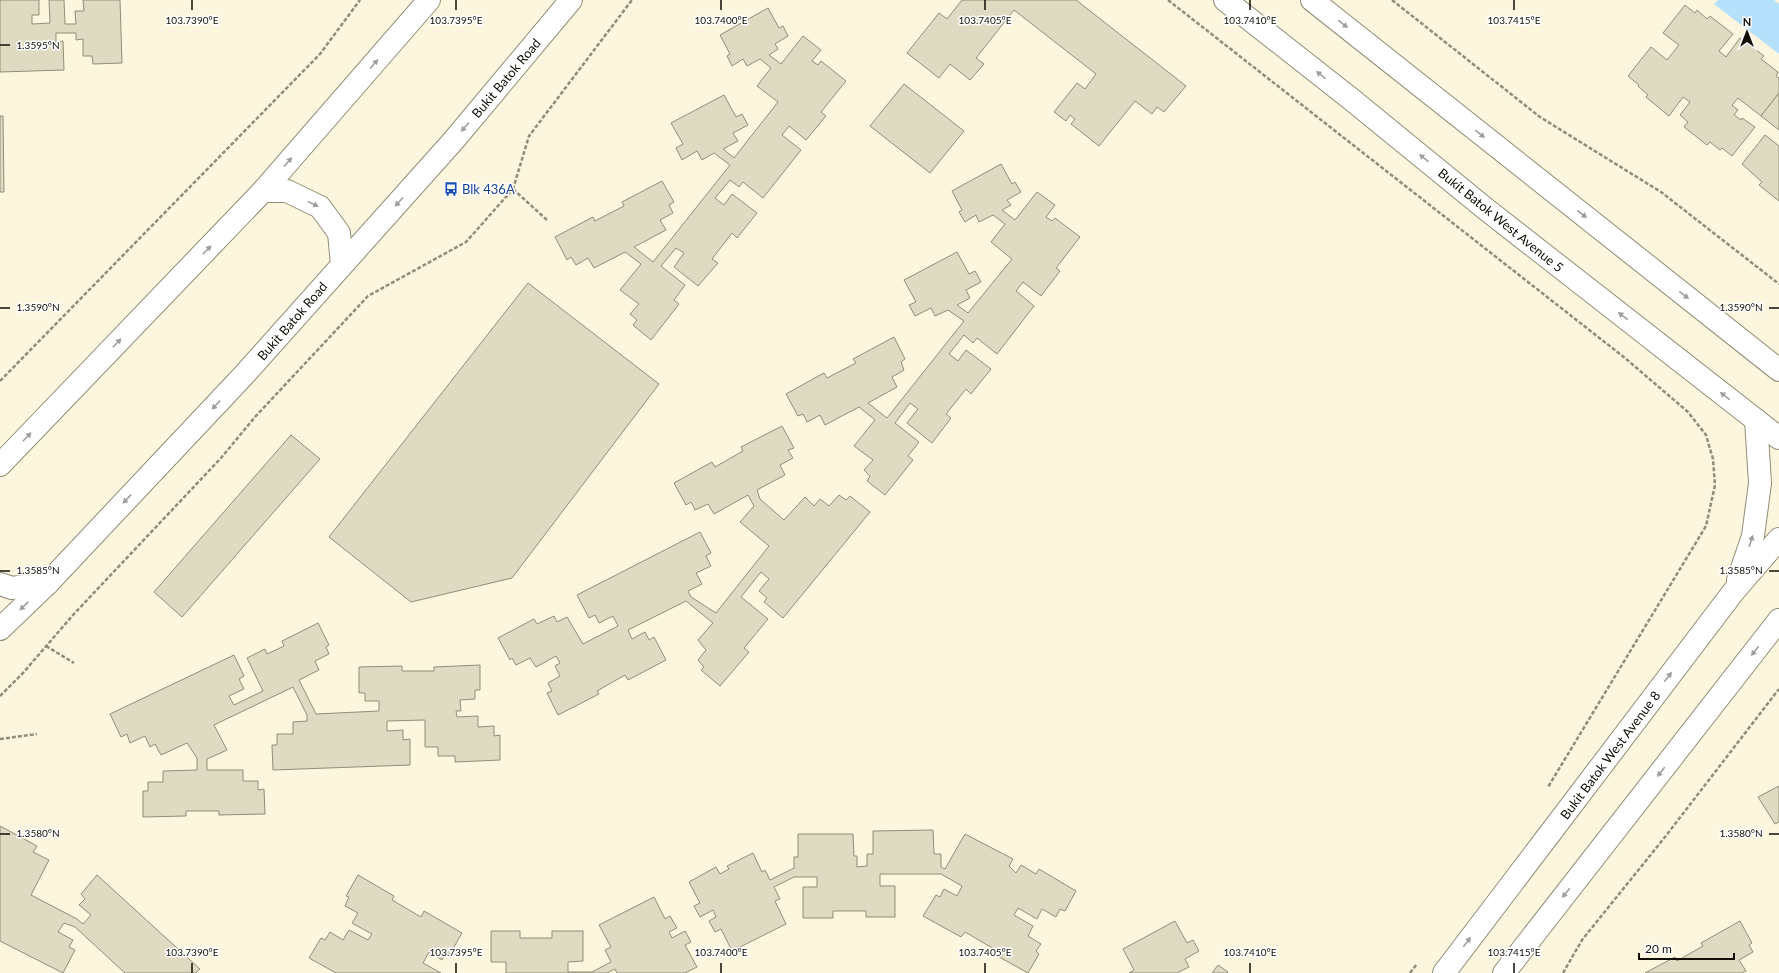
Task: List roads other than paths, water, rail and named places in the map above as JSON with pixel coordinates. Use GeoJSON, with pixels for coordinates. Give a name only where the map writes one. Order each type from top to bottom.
{"type":"FeatureCollection","features":[{"type":"Feature","properties":{"kind":"street"},"geometry":{"type":"LineString","coordinates":[[0,465],[262,191],[429,0]]}},
{"type":"Feature","properties":{"kind":"street","name":"Bukit Batok Road"},"geometry":{"type":"LineString","coordinates":[[0,629],[48,583],[243,376],[454,140],[571,0]]}},
{"type":"Feature","properties":{"kind":"street","name":"Bukit Batok West Avenue 5"},"geometry":{"type":"LineString","coordinates":[[1225,0],[1351,99],[1487,210],[1779,438]]}},
{"type":"Feature","properties":{"kind":"street"},"geometry":{"type":"LineString","coordinates":[[1312,0],[1775,364]]}},
{"type":"Feature","properties":{"kind":"street"},"geometry":{"type":"LineString","coordinates":[[262,191],[287,191],[320,207],[339,233],[342,264]]}},
{"type":"Feature","properties":{"kind":"street"},"geometry":{"type":"LineString","coordinates":[[1734,591],[1753,536],[1760,482],[1756,420]]}},
{"type":"Feature","properties":{"kind":"street","name":"Bukit Batok West Avenue 8"},"geometry":{"type":"LineString","coordinates":[[1444,973],[1734,591],[1779,539]]}},
{"type":"Feature","properties":{"kind":"street"},"geometry":{"type":"LineString","coordinates":[[0,584],[12,588],[48,583]]}},
{"type":"Feature","properties":{"kind":"street"},"geometry":{"type":"LineString","coordinates":[[1504,973],[1779,620]]}},
{"type":"Feature","properties":{"kind":"water"},"geometry":{"type":"Polygon","coordinates":[[[1718,0],[1774,0],[1779,4],[1779,54],[1714,4],[1718,0]]]}},
{"type":"Feature","properties":{"kind":"place","name":"Blk 436A"},"geometry":{"type":"Point","coordinates":[451,189]}}]}
